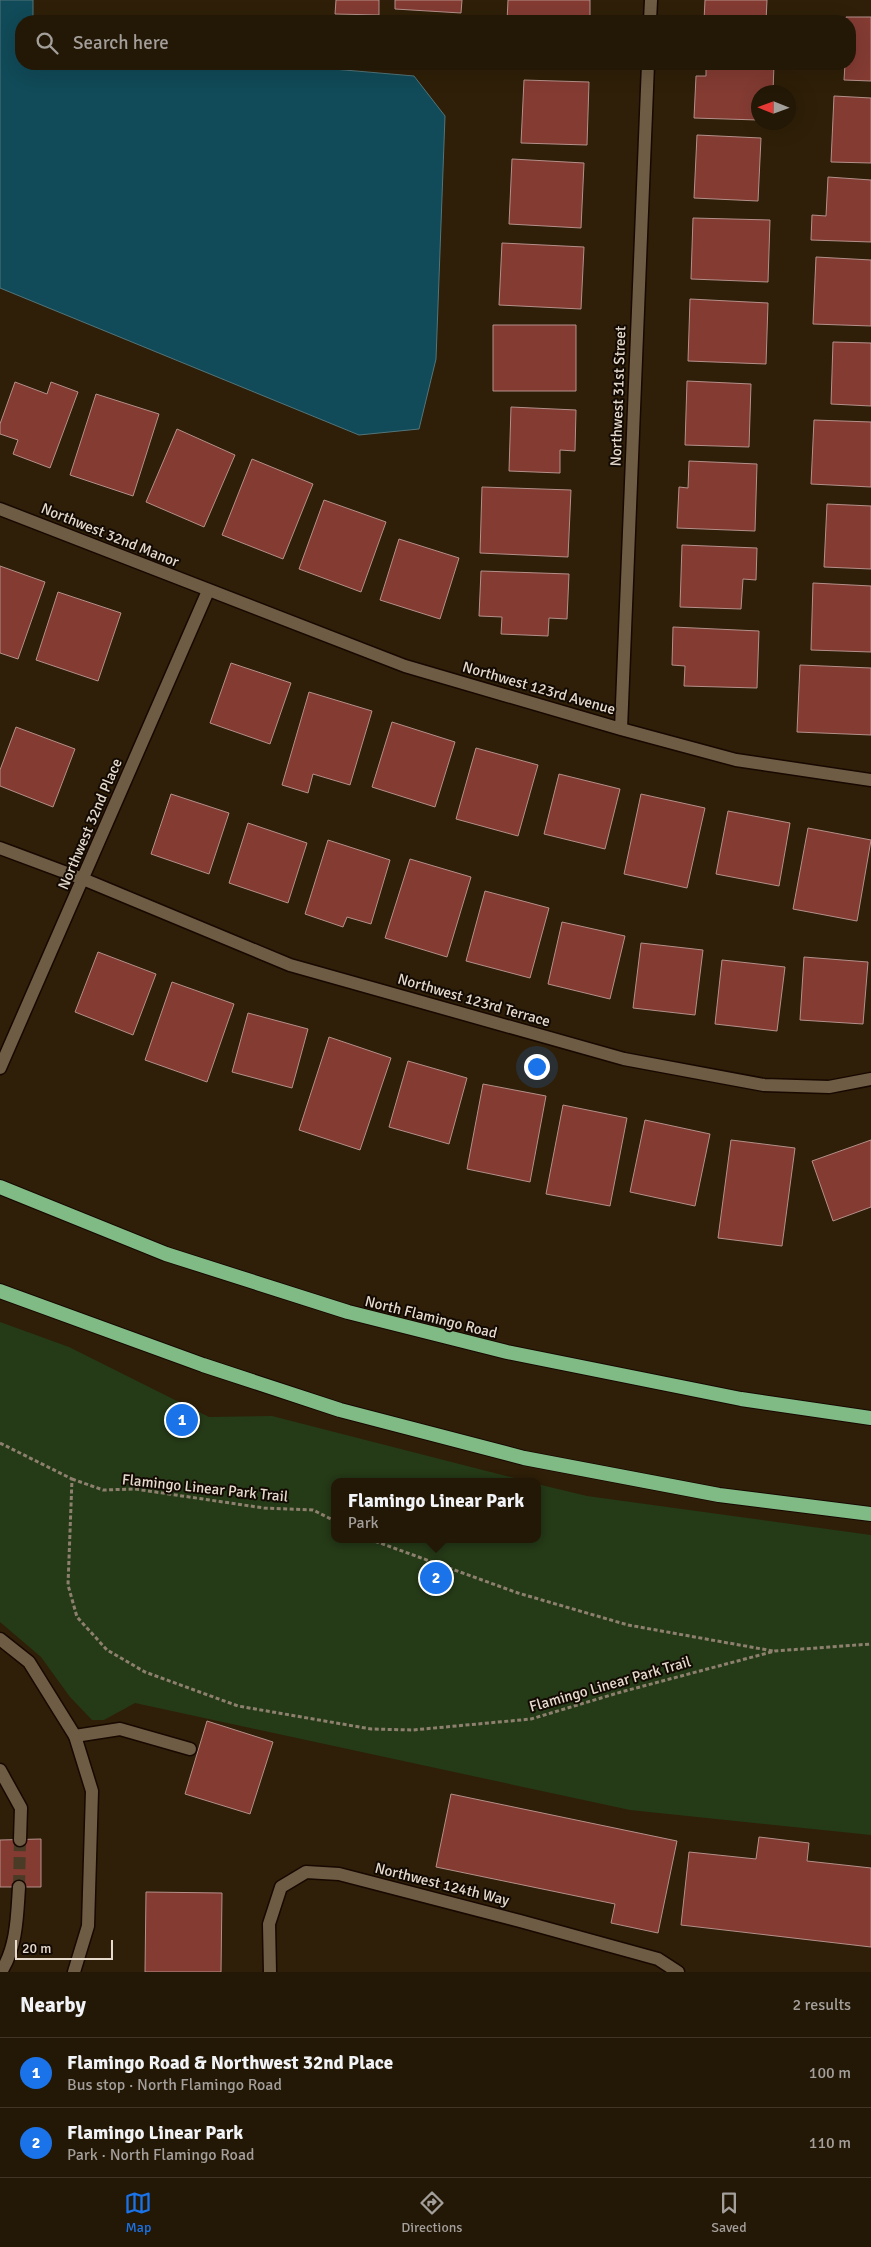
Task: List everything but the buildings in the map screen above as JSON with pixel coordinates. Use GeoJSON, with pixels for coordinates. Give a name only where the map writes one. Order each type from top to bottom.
{"type":"FeatureCollection","features":[{"type":"Feature","properties":{"kind":"highway","name":"North Flamingo Road"},"geometry":{"type":"LineString","coordinates":[[0,1188],[166,1254],[348,1312],[507,1352],[741,1399],[871,1418]]}},
{"type":"Feature","properties":{"kind":"highway"},"geometry":{"type":"LineString","coordinates":[[0,1290],[203,1365],[340,1410],[524,1458],[720,1495],[871,1514]]}},
{"type":"Feature","properties":{"kind":"street"},"geometry":{"type":"LineString","coordinates":[[650,15],[651,0]]}},
{"type":"Feature","properties":{"kind":"street","name":"Northwest 31st Street"},"geometry":{"type":"LineString","coordinates":[[621,729],[648,70]]}},
{"type":"Feature","properties":{"kind":"street","name":"Northwest 32nd Manor"},"geometry":{"type":"LineString","coordinates":[[0,509],[208,591]]}},
{"type":"Feature","properties":{"kind":"street","name":"Northwest 123rd Avenue"},"geometry":{"type":"LineString","coordinates":[[208,591],[405,666],[621,729],[736,760],[871,780]]}},
{"type":"Feature","properties":{"kind":"street","name":"Northwest 32nd Place"},"geometry":{"type":"LineString","coordinates":[[0,1068],[208,591]]}},
{"type":"Feature","properties":{"kind":"street","name":"Northwest 123rd Terrace"},"geometry":{"type":"LineString","coordinates":[[0,848],[83,879],[290,965],[624,1060],[764,1085],[829,1086],[871,1079]]}},
{"type":"Feature","properties":{"kind":"street"},"geometry":{"type":"LineString","coordinates":[[0,1639],[29,1662],[75,1736],[92,1791],[88,1926],[74,1972]]}},
{"type":"Feature","properties":{"kind":"street"},"geometry":{"type":"LineString","coordinates":[[75,1736],[120,1729],[190,1749]]}},
{"type":"Feature","properties":{"kind":"street"},"geometry":{"type":"LineString","coordinates":[[0,1770],[20,1808],[20,1840]]}},
{"type":"Feature","properties":{"kind":"street","name":"Northwest 124th Way"},"geometry":{"type":"LineString","coordinates":[[270,1972],[269,1924],[280,1887],[306,1872],[339,1874],[520,1921],[658,1959],[678,1972]]}},
{"type":"Feature","properties":{"kind":"street"},"geometry":{"type":"LineString","coordinates":[[1,1972],[9,1958],[17,1928],[19,1887]]}},
{"type":"Feature","properties":{"kind":"path","name":"Flamingo Linear Park Trail"},"geometry":{"type":"LineString","coordinates":[[0,1442],[72,1479],[103,1490],[134,1489],[264,1508],[313,1510],[331,1519]]}},
{"type":"Feature","properties":{"kind":"path","name":"Flamingo Linear Park Trail"},"geometry":{"type":"LineString","coordinates":[[72,1479],[68,1585],[77,1617],[107,1650],[146,1672],[238,1706],[370,1729],[413,1730],[521,1720],[531,1719],[621,1692],[775,1651],[871,1644]]}},
{"type":"Feature","properties":{"kind":"path","name":"Flamingo Linear Park Trail"},"geometry":{"type":"LineString","coordinates":[[380,1543],[518,1593],[628,1625],[775,1651]]}},
{"type":"Feature","properties":{"kind":"green space"},"geometry":{"type":"Polygon","coordinates":[[[0,1322],[69,1347],[209,1417],[272,1416],[514,1478],[331,1478],[331,1543],[541,1543],[541,1485],[587,1496],[871,1535],[871,1835],[630,1810],[135,1703],[104,1720],[92,1720],[70,1697],[41,1657],[0,1622],[0,1322]]]}},
{"type":"Feature","properties":{"kind":"water"},"geometry":{"type":"Polygon","coordinates":[[[0,0],[33,0],[33,15],[15,15],[15,70],[344,70],[414,76],[445,116],[436,359],[419,429],[359,435],[0,288],[0,0]]]}},
{"type":"Feature","properties":{"kind":"tunnel"},"geometry":{"type":"LineString","coordinates":[[19,1887],[20,1840]]}},
{"type":"Feature","properties":{"kind":"place","name":"Flamingo Road & Northwest 32nd Place"},"geometry":{"type":"Point","coordinates":[182,1420]}},
{"type":"Feature","properties":{"kind":"place","name":"Flamingo Linear Park"},"geometry":{"type":"Point","coordinates":[436,1578]}}]}
